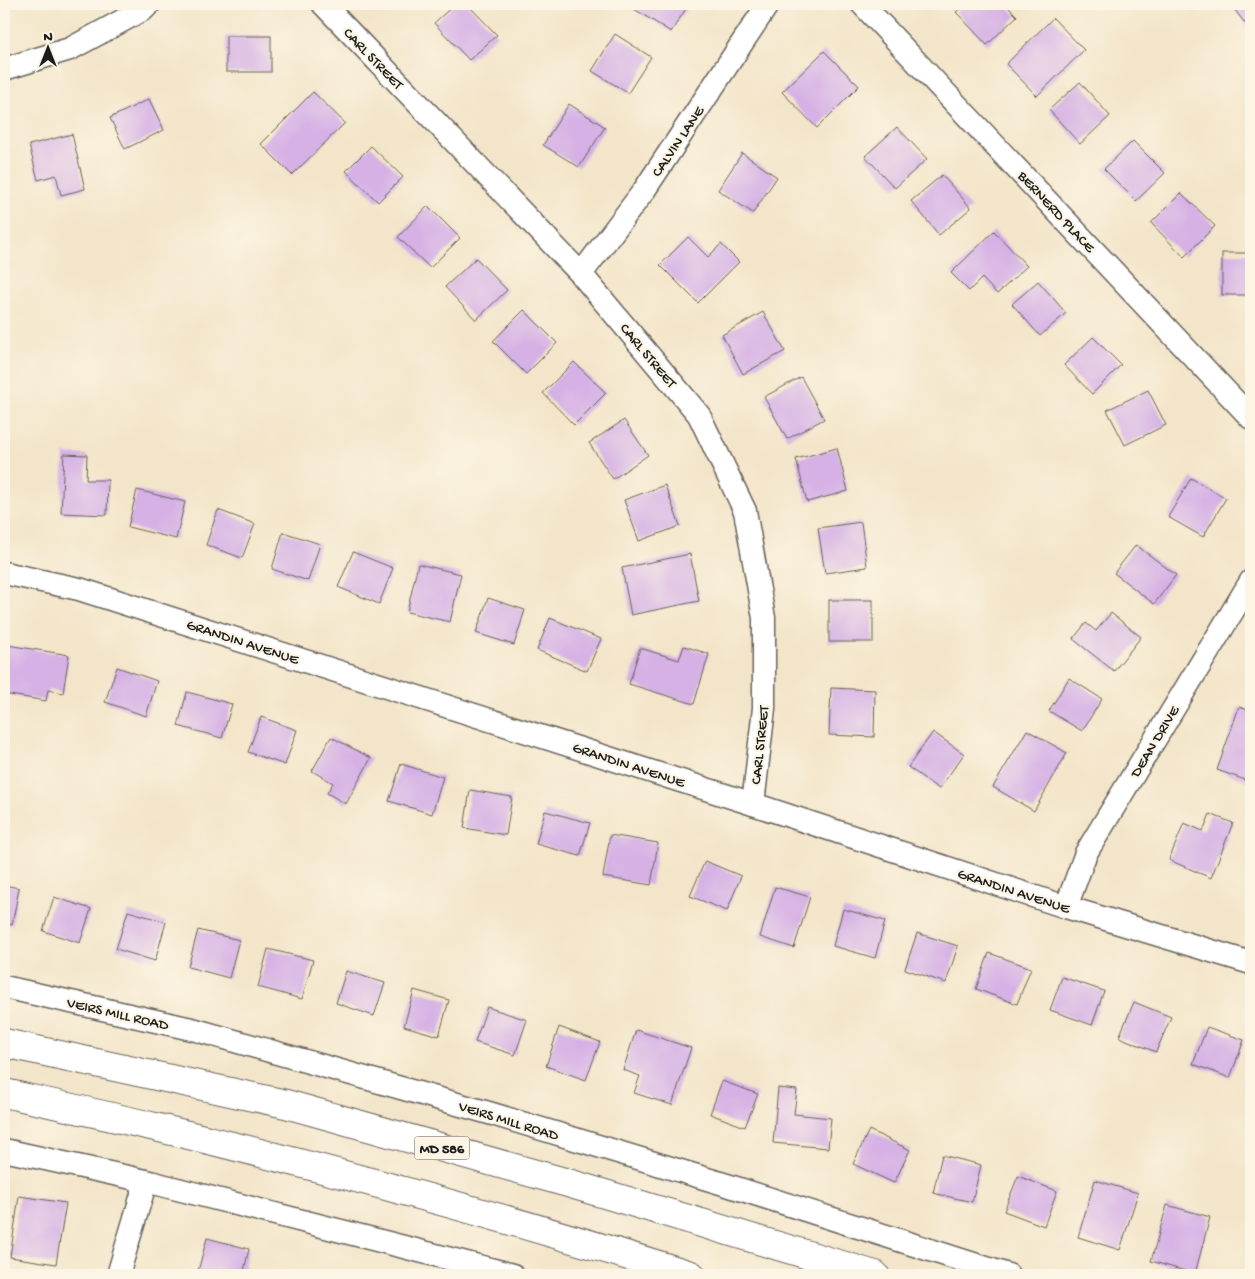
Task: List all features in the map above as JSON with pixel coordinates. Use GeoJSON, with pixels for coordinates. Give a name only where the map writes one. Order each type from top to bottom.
{"type":"FeatureCollection","features":[{"type":"Feature","properties":{"kind":"main road","name":"MD 586"},"geometry":{"type":"LineString","coordinates":[[4,1043],[286,1104],[568,1183],[875,1275]]}},
{"type":"Feature","properties":{"kind":"main road"},"geometry":{"type":"LineString","coordinates":[[4,1093],[154,1127],[377,1183],[577,1240],[691,1275]]}},
{"type":"Feature","properties":{"kind":"street"},"geometry":{"type":"LineString","coordinates":[[4,69],[70,49],[144,9],[149,4]]}},
{"type":"Feature","properties":{"kind":"street","name":"CARL STREET"},"geometry":{"type":"LineString","coordinates":[[323,4],[581,274],[700,415],[744,511],[764,618],[764,708],[753,804]]}},
{"type":"Feature","properties":{"kind":"street","name":"CALVIN LANE"},"geometry":{"type":"LineString","coordinates":[[581,274],[643,192],[768,4]]}},
{"type":"Feature","properties":{"kind":"street","name":"BERNERD PLACE"},"geometry":{"type":"LineString","coordinates":[[862,4],[1251,418]]}},
{"type":"Feature","properties":{"kind":"street","name":"GRANDIN AVENUE"},"geometry":{"type":"LineString","coordinates":[[4,573],[79,589],[753,804],[1066,907],[1251,963]]}},
{"type":"Feature","properties":{"kind":"street","name":"DEAN DRIVE"},"geometry":{"type":"LineString","coordinates":[[1066,907],[1086,853],[1251,581]]}},
{"type":"Feature","properties":{"kind":"street","name":"VEIRS MILL ROAD"},"geometry":{"type":"LineString","coordinates":[[4,987],[196,1030],[470,1108],[727,1185],[1008,1275]]}},
{"type":"Feature","properties":{"kind":"street"},"geometry":{"type":"LineString","coordinates":[[4,1150],[146,1181],[513,1275]]}},
{"type":"Feature","properties":{"kind":"street"},"geometry":{"type":"LineString","coordinates":[[118,1275],[146,1181]]}},
{"type":"Feature","properties":{"kind":"building"},"geometry":{"type":"Polygon","coordinates":[[[455,4],[467,4],[497,35],[469,60],[434,23],[455,4]]]}},
{"type":"Feature","properties":{"kind":"building"},"geometry":{"type":"Polygon","coordinates":[[[626,4],[689,4],[671,32],[626,4]]]}},
{"type":"Feature","properties":{"kind":"building"},"geometry":{"type":"Polygon","coordinates":[[[965,4],[1007,4],[1017,16],[987,45],[956,12],[965,4]]]}},
{"type":"Feature","properties":{"kind":"building"},"geometry":{"type":"Polygon","coordinates":[[[1241,4],[1251,4],[1251,31],[1234,9],[1241,4]]]}},
{"type":"Feature","properties":{"kind":"building"},"geometry":{"type":"Polygon","coordinates":[[[1053,18],[1084,50],[1037,96],[1006,64],[1053,18]]]}},
{"type":"Feature","properties":{"kind":"building"},"geometry":{"type":"Polygon","coordinates":[[[615,34],[651,57],[628,93],[592,71],[615,34]]]}},
{"type":"Feature","properties":{"kind":"building"},"geometry":{"type":"Polygon","coordinates":[[[226,36],[271,36],[271,72],[226,72],[226,36]]]}},
{"type":"Feature","properties":{"kind":"building"},"geometry":{"type":"Polygon","coordinates":[[[824,51],[859,86],[817,128],[782,92],[824,51]]]}},
{"type":"Feature","properties":{"kind":"building"},"geometry":{"type":"Polygon","coordinates":[[[1080,82],[1110,116],[1080,144],[1049,110],[1080,82]]]}},
{"type":"Feature","properties":{"kind":"building"},"geometry":{"type":"Polygon","coordinates":[[[313,92],[345,123],[292,175],[261,144],[313,92]]]}},
{"type":"Feature","properties":{"kind":"building"},"geometry":{"type":"Polygon","coordinates":[[[149,99],[164,130],[125,149],[110,118],[149,99]]]}},
{"type":"Feature","properties":{"kind":"building"},"geometry":{"type":"Polygon","coordinates":[[[569,104],[605,127],[579,167],[543,145],[569,104]]]}},
{"type":"Feature","properties":{"kind":"building"},"geometry":{"type":"Polygon","coordinates":[[[897,127],[927,159],[895,188],[865,156],[897,127]]]}},
{"type":"Feature","properties":{"kind":"building"},"geometry":{"type":"Polygon","coordinates":[[[72,134],[85,189],[61,195],[56,175],[38,180],[29,145],[72,134]]]}},
{"type":"Feature","properties":{"kind":"building"},"geometry":{"type":"Polygon","coordinates":[[[1133,141],[1165,173],[1136,201],[1104,169],[1133,141]]]}},
{"type":"Feature","properties":{"kind":"building"},"geometry":{"type":"Polygon","coordinates":[[[371,146],[403,177],[378,202],[346,171],[371,146]]]}},
{"type":"Feature","properties":{"kind":"building"},"geometry":{"type":"Polygon","coordinates":[[[742,153],[777,177],[753,213],[718,190],[742,153]]]}},
{"type":"Feature","properties":{"kind":"building"},"geometry":{"type":"Polygon","coordinates":[[[942,175],[971,208],[939,235],[911,201],[942,175]]]}},
{"type":"Feature","properties":{"kind":"building"},"geometry":{"type":"Polygon","coordinates":[[[1181,193],[1215,226],[1184,257],[1151,223],[1181,193]]]}},
{"type":"Feature","properties":{"kind":"building"},"geometry":{"type":"Polygon","coordinates":[[[428,206],[460,238],[430,268],[398,237],[428,206]]]}},
{"type":"Feature","properties":{"kind":"building"},"geometry":{"type":"Polygon","coordinates":[[[994,231],[1027,266],[997,294],[982,278],[969,291],[951,273],[994,231]]]}},
{"type":"Feature","properties":{"kind":"building"},"geometry":{"type":"Polygon","coordinates":[[[688,237],[708,257],[721,244],[739,262],[698,303],[660,265],[688,237]]]}},
{"type":"Feature","properties":{"kind":"building"},"geometry":{"type":"Polygon","coordinates":[[[1222,253],[1251,253],[1251,295],[1222,295],[1222,253]]]}},
{"type":"Feature","properties":{"kind":"building"},"geometry":{"type":"Polygon","coordinates":[[[476,258],[507,290],[476,320],[445,287],[476,258]]]}},
{"type":"Feature","properties":{"kind":"building"},"geometry":{"type":"Polygon","coordinates":[[[1038,281],[1066,313],[1040,336],[1012,304],[1038,281]]]}},
{"type":"Feature","properties":{"kind":"building"},"geometry":{"type":"Polygon","coordinates":[[[524,310],[557,343],[526,374],[493,341],[524,310]]]}},
{"type":"Feature","properties":{"kind":"building"},"geometry":{"type":"Polygon","coordinates":[[[763,312],[785,351],[743,374],[722,335],[763,312]]]}},
{"type":"Feature","properties":{"kind":"building"},"geometry":{"type":"Polygon","coordinates":[[[1093,337],[1121,365],[1092,394],[1064,365],[1093,337]]]}},
{"type":"Feature","properties":{"kind":"building"},"geometry":{"type":"Polygon","coordinates":[[[574,362],[606,393],[574,425],[543,393],[574,362]]]}},
{"type":"Feature","properties":{"kind":"building"},"geometry":{"type":"Polygon","coordinates":[[[801,377],[824,419],[787,439],[764,397],[801,377]]]}},
{"type":"Feature","properties":{"kind":"building"},"geometry":{"type":"Polygon","coordinates":[[[1148,390],[1166,425],[1125,445],[1107,410],[1148,390]]]}},
{"type":"Feature","properties":{"kind":"building"},"geometry":{"type":"Polygon","coordinates":[[[624,420],[648,455],[613,479],[589,443],[624,420]]]}},
{"type":"Feature","properties":{"kind":"building"},"geometry":{"type":"Polygon","coordinates":[[[837,448],[848,491],[807,502],[796,459],[837,448]]]}},
{"type":"Feature","properties":{"kind":"building"},"geometry":{"type":"Polygon","coordinates":[[[64,454],[87,455],[86,480],[108,480],[107,515],[61,513],[64,454]]]}},
{"type":"Feature","properties":{"kind":"building"},"geometry":{"type":"Polygon","coordinates":[[[1191,478],[1226,498],[1203,537],[1168,517],[1191,478]]]}},
{"type":"Feature","properties":{"kind":"building"},"geometry":{"type":"Polygon","coordinates":[[[665,485],[680,526],[639,541],[624,500],[665,485]]]}},
{"type":"Feature","properties":{"kind":"building"},"geometry":{"type":"Polygon","coordinates":[[[137,490],[185,502],[176,539],[128,527],[137,490]]]}},
{"type":"Feature","properties":{"kind":"building"},"geometry":{"type":"Polygon","coordinates":[[[218,510],[255,524],[242,558],[206,545],[218,510]]]}},
{"type":"Feature","properties":{"kind":"building"},"geometry":{"type":"Polygon","coordinates":[[[861,522],[867,567],[825,573],[818,528],[861,522]]]}},
{"type":"Feature","properties":{"kind":"building"},"geometry":{"type":"Polygon","coordinates":[[[283,532],[320,544],[308,581],[272,569],[283,532]]]}},
{"type":"Feature","properties":{"kind":"building"},"geometry":{"type":"Polygon","coordinates":[[[1136,545],[1176,575],[1154,604],[1114,573],[1136,545]]]}},
{"type":"Feature","properties":{"kind":"building"},"geometry":{"type":"Polygon","coordinates":[[[353,552],[393,568],[379,604],[338,587],[353,552]]]}},
{"type":"Feature","properties":{"kind":"building"},"geometry":{"type":"Polygon","coordinates":[[[690,554],[699,601],[631,615],[622,568],[690,554]]]}},
{"type":"Feature","properties":{"kind":"building"},"geometry":{"type":"Polygon","coordinates":[[[418,564],[461,574],[450,622],[407,612],[418,564]]]}},
{"type":"Feature","properties":{"kind":"building"},"geometry":{"type":"Polygon","coordinates":[[[488,598],[525,610],[514,645],[476,633],[488,598]]]}},
{"type":"Feature","properties":{"kind":"building"},"geometry":{"type":"Polygon","coordinates":[[[829,600],[873,600],[873,642],[829,642],[829,600]]]}},
{"type":"Feature","properties":{"kind":"building"},"geometry":{"type":"Polygon","coordinates":[[[1111,613],[1141,637],[1114,671],[1073,639],[1086,623],[1096,631],[1111,613]]]}},
{"type":"Feature","properties":{"kind":"building"},"geometry":{"type":"Polygon","coordinates":[[[550,618],[601,639],[587,671],[537,650],[550,618]]]}},
{"type":"Feature","properties":{"kind":"building"},"geometry":{"type":"Polygon","coordinates":[[[7,645],[69,655],[63,693],[48,690],[46,701],[4,694],[4,667],[7,645]]]}},
{"type":"Feature","properties":{"kind":"building"},"geometry":{"type":"Polygon","coordinates":[[[684,646],[709,654],[694,704],[629,684],[640,648],[679,660],[684,646]]]}},
{"type":"Feature","properties":{"kind":"building"},"geometry":{"type":"Polygon","coordinates":[[[117,667],[157,681],[146,716],[105,702],[117,667]]]}},
{"type":"Feature","properties":{"kind":"building"},"geometry":{"type":"Polygon","coordinates":[[[1069,678],[1102,699],[1082,731],[1049,711],[1069,678]]]}},
{"type":"Feature","properties":{"kind":"building"},"geometry":{"type":"Polygon","coordinates":[[[831,688],[875,690],[874,737],[829,735],[831,688]]]}},
{"type":"Feature","properties":{"kind":"building"},"geometry":{"type":"Polygon","coordinates":[[[187,692],[232,704],[222,738],[178,726],[187,692]]]}},
{"type":"Feature","properties":{"kind":"building"},"geometry":{"type":"Polygon","coordinates":[[[1239,707],[1251,711],[1251,782],[1217,770],[1239,707]]]}},
{"type":"Feature","properties":{"kind":"building"},"geometry":{"type":"Polygon","coordinates":[[[261,717],[297,730],[285,765],[248,752],[261,717]]]}},
{"type":"Feature","properties":{"kind":"building"},"geometry":{"type":"Polygon","coordinates":[[[1027,730],[1067,753],[1034,811],[993,787],[1027,730]]]}},
{"type":"Feature","properties":{"kind":"building"},"geometry":{"type":"Polygon","coordinates":[[[933,732],[964,754],[939,789],[908,767],[933,732]]]}},
{"type":"Feature","properties":{"kind":"building"},"geometry":{"type":"Polygon","coordinates":[[[331,737],[371,758],[346,804],[327,793],[333,783],[312,771],[331,737]]]}},
{"type":"Feature","properties":{"kind":"building"},"geometry":{"type":"Polygon","coordinates":[[[401,764],[443,777],[432,814],[389,801],[401,764]]]}},
{"type":"Feature","properties":{"kind":"building"},"geometry":{"type":"Polygon","coordinates":[[[470,790],[512,797],[506,835],[464,828],[470,790]]]}},
{"type":"Feature","properties":{"kind":"building"},"geometry":{"type":"Polygon","coordinates":[[[545,811],[590,823],[580,856],[536,844],[545,811]]]}},
{"type":"Feature","properties":{"kind":"building"},"geometry":{"type":"Polygon","coordinates":[[[1210,814],[1233,823],[1211,878],[1169,860],[1184,823],[1203,831],[1210,814]]]}},
{"type":"Feature","properties":{"kind":"building"},"geometry":{"type":"Polygon","coordinates":[[[610,835],[658,843],[651,885],[603,877],[610,835]]]}},
{"type":"Feature","properties":{"kind":"building"},"geometry":{"type":"Polygon","coordinates":[[[705,861],[741,876],[727,911],[690,896],[705,861]]]}},
{"type":"Feature","properties":{"kind":"building"},"geometry":{"type":"Polygon","coordinates":[[[4,885],[19,888],[12,925],[4,923],[4,885]]]}},
{"type":"Feature","properties":{"kind":"building"},"geometry":{"type":"Polygon","coordinates":[[[775,887],[810,897],[794,948],[760,937],[775,887]]]}},
{"type":"Feature","properties":{"kind":"building"},"geometry":{"type":"Polygon","coordinates":[[[54,897],[91,909],[80,943],[43,931],[54,897]]]}},
{"type":"Feature","properties":{"kind":"building"},"geometry":{"type":"Polygon","coordinates":[[[843,909],[885,921],[875,958],[833,946],[843,909]]]}},
{"type":"Feature","properties":{"kind":"building"},"geometry":{"type":"Polygon","coordinates":[[[128,911],[166,922],[155,961],[116,949],[128,911]]]}},
{"type":"Feature","properties":{"kind":"building"},"geometry":{"type":"Polygon","coordinates":[[[198,930],[239,940],[229,978],[188,967],[198,930]]]}},
{"type":"Feature","properties":{"kind":"building"},"geometry":{"type":"Polygon","coordinates":[[[917,933],[958,946],[946,983],[905,969],[917,933]]]}},
{"type":"Feature","properties":{"kind":"building"},"geometry":{"type":"Polygon","coordinates":[[[268,949],[313,960],[302,999],[258,987],[268,949]]]}},
{"type":"Feature","properties":{"kind":"building"},"geometry":{"type":"Polygon","coordinates":[[[989,953],[1031,968],[1017,1004],[976,989],[989,953]]]}},
{"type":"Feature","properties":{"kind":"building"},"geometry":{"type":"Polygon","coordinates":[[[346,971],[385,983],[374,1016],[336,1003],[346,971]]]}},
{"type":"Feature","properties":{"kind":"building"},"geometry":{"type":"Polygon","coordinates":[[[1062,977],[1104,991],[1092,1025],[1050,1010],[1062,977]]]}},
{"type":"Feature","properties":{"kind":"building"},"geometry":{"type":"Polygon","coordinates":[[[414,990],[449,1000],[439,1036],[404,1026],[414,990]]]}},
{"type":"Feature","properties":{"kind":"building"},"geometry":{"type":"Polygon","coordinates":[[[1134,1002],[1171,1017],[1156,1052],[1119,1037],[1134,1002]]]}},
{"type":"Feature","properties":{"kind":"building"},"geometry":{"type":"Polygon","coordinates":[[[487,1007],[527,1020],[515,1055],[475,1042],[487,1007]]]}},
{"type":"Feature","properties":{"kind":"building"},"geometry":{"type":"Polygon","coordinates":[[[559,1027],[600,1042],[586,1080],[546,1066],[559,1027]]]}},
{"type":"Feature","properties":{"kind":"building"},"geometry":{"type":"Polygon","coordinates":[[[1207,1027],[1244,1040],[1230,1078],[1193,1064],[1207,1027]]]}},
{"type":"Feature","properties":{"kind":"building"},"geometry":{"type":"Polygon","coordinates":[[[636,1030],[691,1048],[672,1105],[634,1093],[640,1076],[623,1070],[636,1030]]]}},
{"type":"Feature","properties":{"kind":"building"},"geometry":{"type":"Polygon","coordinates":[[[722,1081],[758,1094],[745,1127],[710,1114],[722,1081]]]}},
{"type":"Feature","properties":{"kind":"building"},"geometry":{"type":"Polygon","coordinates":[[[778,1088],[797,1090],[794,1114],[831,1118],[828,1148],[773,1143],[778,1088]]]}},
{"type":"Feature","properties":{"kind":"building"},"geometry":{"type":"Polygon","coordinates":[[[869,1130],[910,1150],[894,1183],[853,1164],[869,1130]]]}},
{"type":"Feature","properties":{"kind":"building"},"geometry":{"type":"Polygon","coordinates":[[[942,1155],[981,1165],[972,1202],[933,1193],[942,1155]]]}},
{"type":"Feature","properties":{"kind":"building"},"geometry":{"type":"Polygon","coordinates":[[[1018,1176],[1057,1191],[1044,1226],[1004,1211],[1018,1176]]]}},
{"type":"Feature","properties":{"kind":"building"},"geometry":{"type":"Polygon","coordinates":[[[1095,1180],[1138,1193],[1120,1250],[1078,1237],[1095,1180]]]}},
{"type":"Feature","properties":{"kind":"building"},"geometry":{"type":"Polygon","coordinates":[[[19,1196],[66,1203],[56,1264],[10,1257],[19,1196]]]}},
{"type":"Feature","properties":{"kind":"building"},"geometry":{"type":"Polygon","coordinates":[[[1167,1205],[1210,1217],[1195,1274],[1151,1261],[1167,1205]]]}},
{"type":"Feature","properties":{"kind":"building"},"geometry":{"type":"Polygon","coordinates":[[[207,1238],[249,1249],[243,1275],[197,1275],[207,1238]]]}}]}
